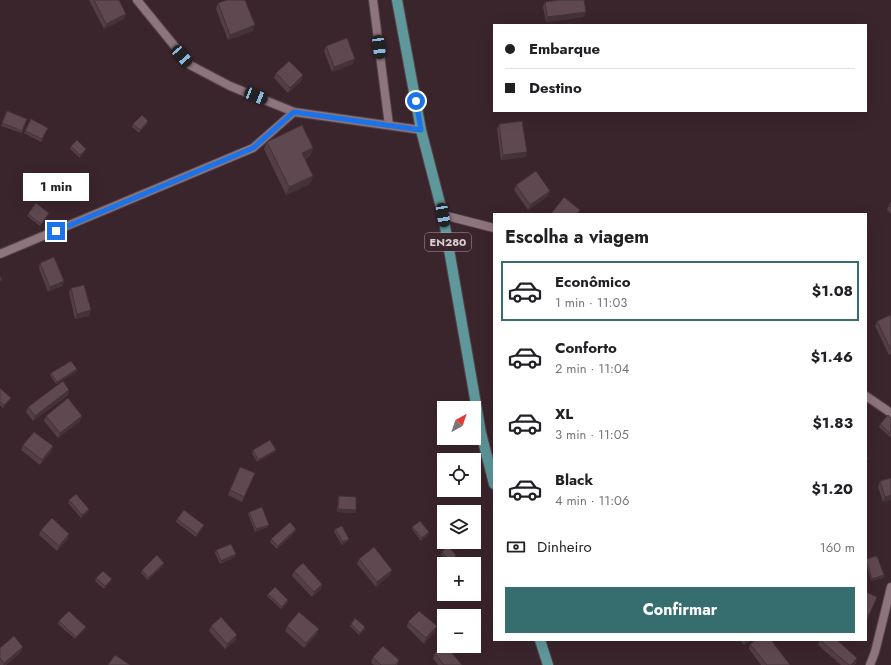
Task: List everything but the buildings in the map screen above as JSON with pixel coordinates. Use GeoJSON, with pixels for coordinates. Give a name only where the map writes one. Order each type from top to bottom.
{"type":"FeatureCollection","features":[{"type":"Feature","properties":{"kind":"main road","name":"EN280"},"geometry":{"type":"LineString","coordinates":[[397,0],[421,130],[443,215],[481,433],[493,480]]}},
{"type":"Feature","properties":{"kind":"main road"},"geometry":{"type":"LineString","coordinates":[[540,641],[548,665]]}},
{"type":"Feature","properties":{"kind":"street"},"geometry":{"type":"LineString","coordinates":[[137,0],[190,65],[230,86],[294,112],[421,130]]}},
{"type":"Feature","properties":{"kind":"street"},"geometry":{"type":"LineString","coordinates":[[373,0],[389,126]]}},
{"type":"Feature","properties":{"kind":"street"},"geometry":{"type":"LineString","coordinates":[[0,254],[253,148],[294,112]]}},
{"type":"Feature","properties":{"kind":"street"},"geometry":{"type":"LineString","coordinates":[[443,215],[493,228]]}},
{"type":"Feature","properties":{"kind":"street"},"geometry":{"type":"LineString","coordinates":[[867,397],[891,413]]}},
{"type":"Feature","properties":{"kind":"street"},"geometry":{"type":"LineString","coordinates":[[870,665],[875,652],[891,587]]}},
{"type":"Feature","properties":{"kind":"route"},"geometry":{"type":"LineString","coordinates":[[56,231],[253,148],[294,112],[421,130],[416,101]]}}]}
